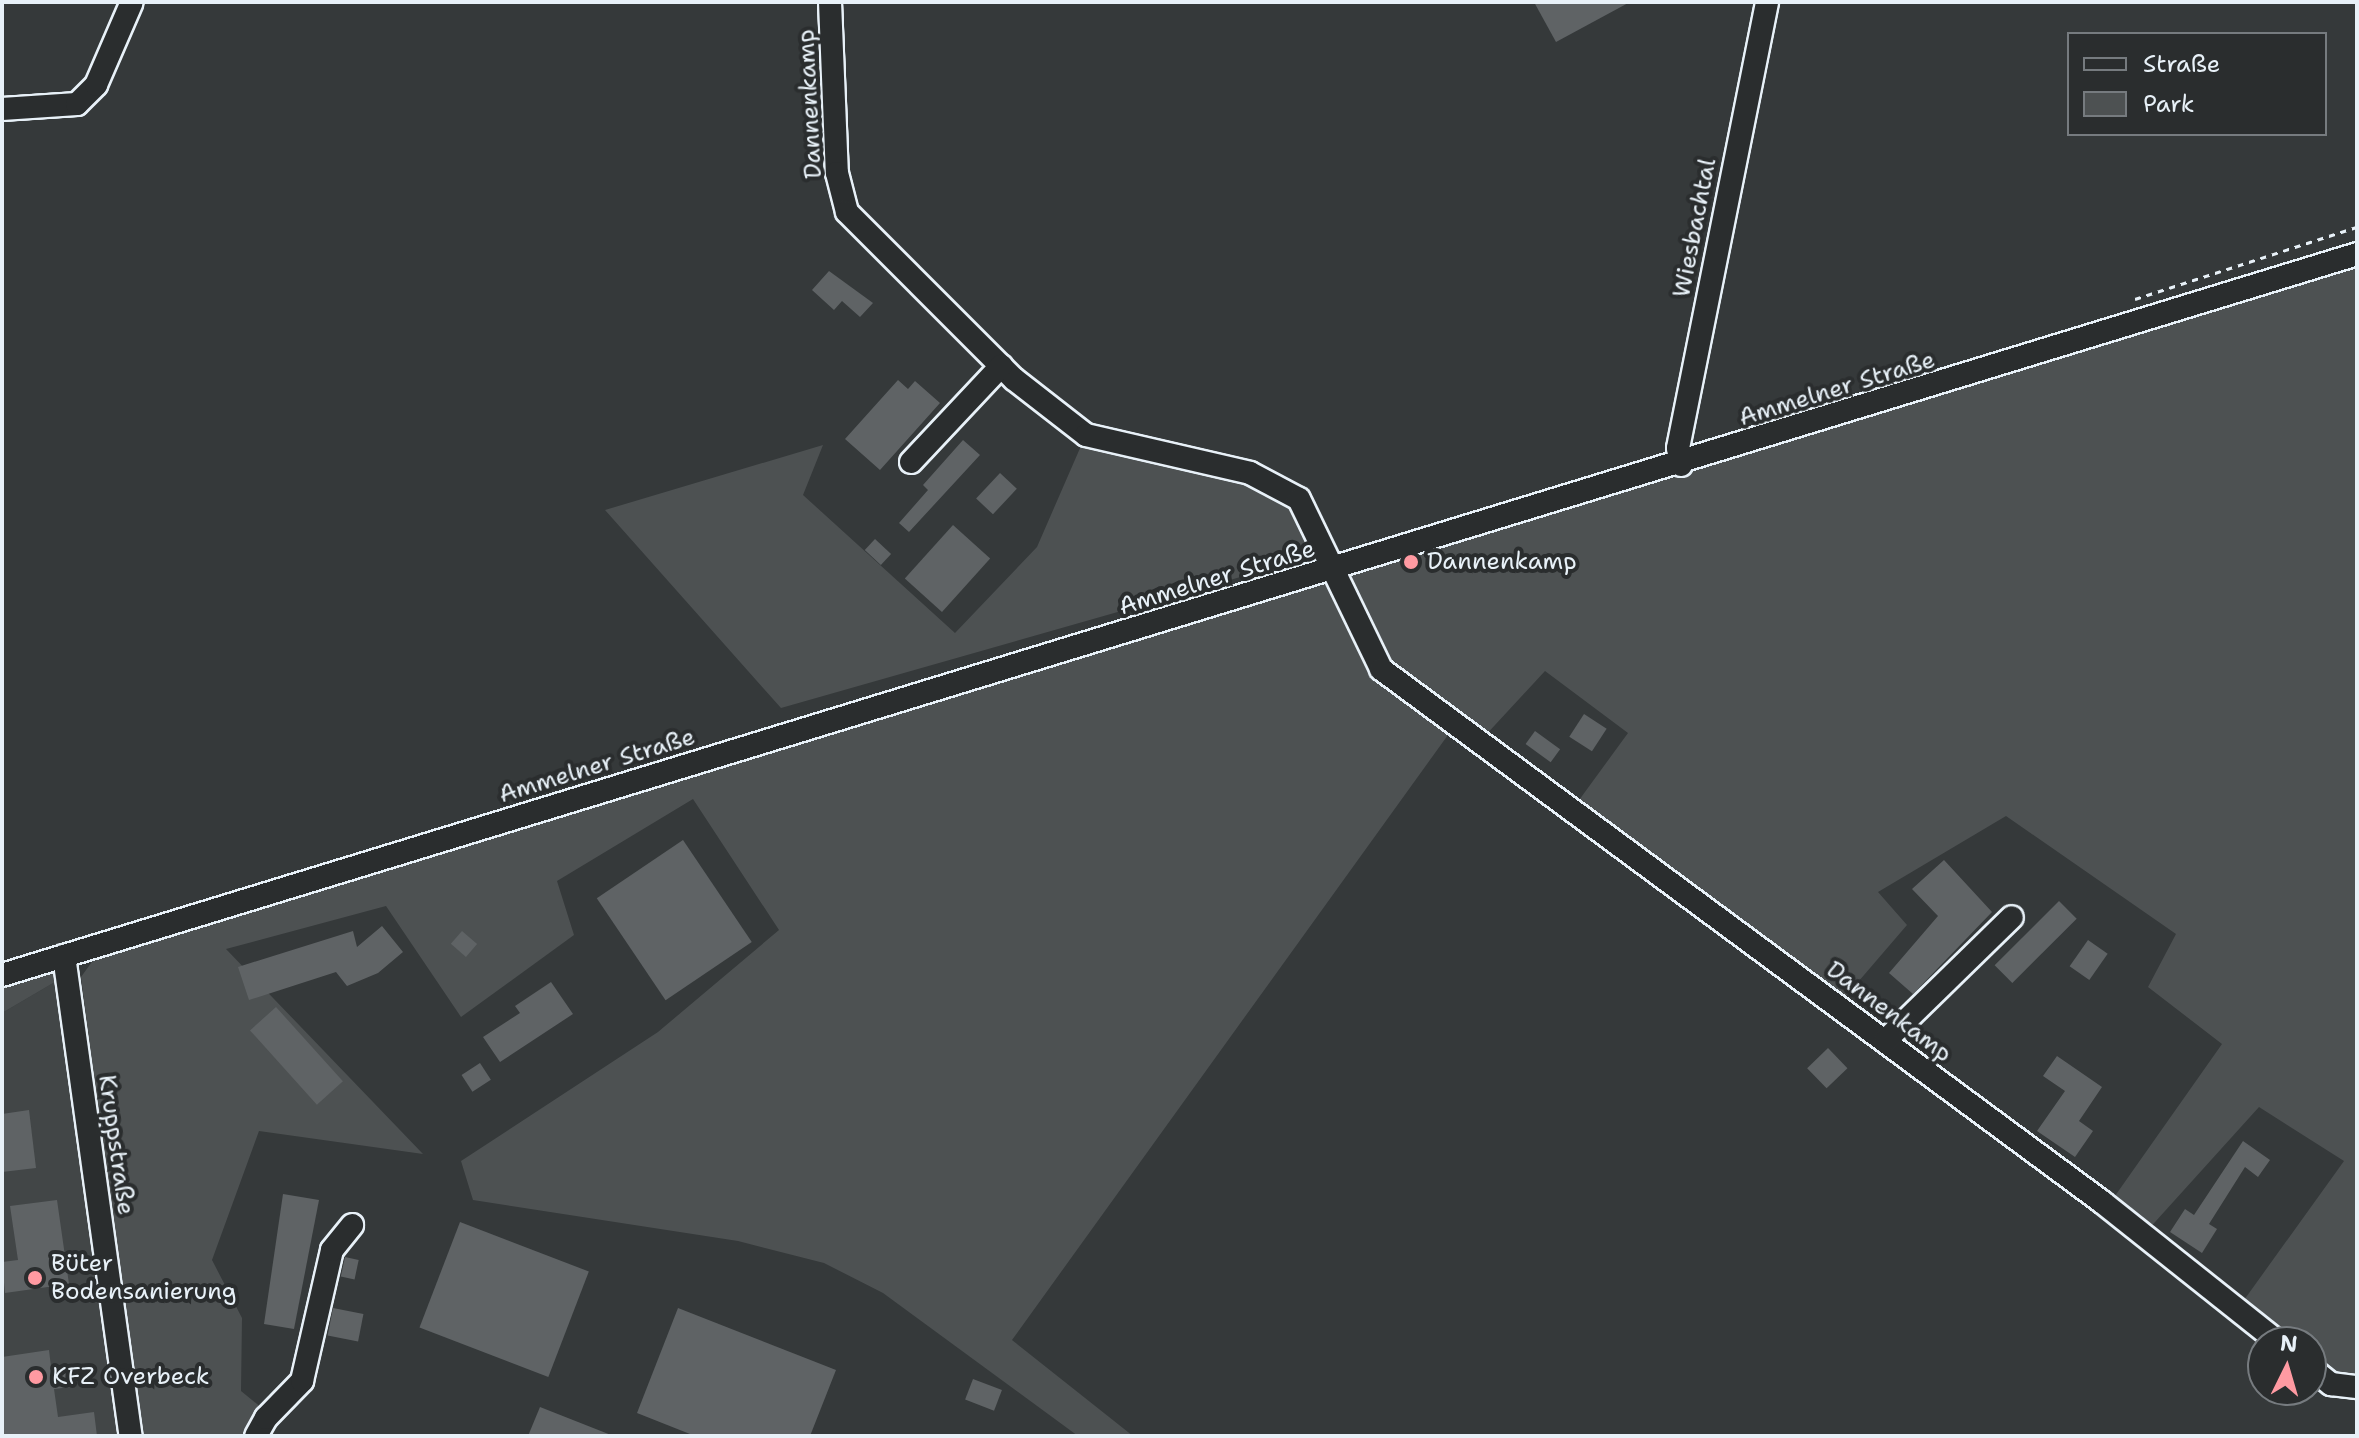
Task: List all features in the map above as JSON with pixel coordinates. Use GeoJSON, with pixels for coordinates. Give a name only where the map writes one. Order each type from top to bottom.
{"type":"FeatureCollection","features":[{"type":"Feature","properties":{"kind":"street"},"geometry":{"type":"LineString","coordinates":[[2,109],[77,104],[96,85],[132,2]]}},
{"type":"Feature","properties":{"kind":"street","name":"Dannenkamp"},"geometry":{"type":"LineString","coordinates":[[830,2],[837,173],[847,212],[1001,366],[1086,435],[1250,473],[1299,499],[1381,669],[2102,1202],[2258,1326]]}},
{"type":"Feature","properties":{"kind":"street","name":"Wiesbachtal"},"geometry":{"type":"LineString","coordinates":[[1681,465],[1678,448],[1767,2]]}},
{"type":"Feature","properties":{"kind":"street","name":"Ammelner Straße"},"geometry":{"type":"LineString","coordinates":[[2,975],[1681,465],[2357,254]]}},
{"type":"Feature","properties":{"kind":"street"},"geometry":{"type":"LineString","coordinates":[[911,462],[1001,366]]}},
{"type":"Feature","properties":{"kind":"street"},"geometry":{"type":"LineString","coordinates":[[1885,1041],[2012,917]]}},
{"type":"Feature","properties":{"kind":"street","name":"Kruppstraße"},"geometry":{"type":"LineString","coordinates":[[64,956],[131,1436]]}},
{"type":"Feature","properties":{"kind":"street"},"geometry":{"type":"LineString","coordinates":[[256,1436],[266,1418],[302,1381],[332,1250],[352,1225]]}},
{"type":"Feature","properties":{"kind":"street"},"geometry":{"type":"LineString","coordinates":[[2327,1381],[2357,1387]]}},
{"type":"Feature","properties":{"kind":"shaded area"},"geometry":{"type":"Polygon","coordinates":[[[60,979],[121,1436],[2,1436],[2,1013],[60,979]]]}},
{"type":"Feature","properties":{"kind":"green space"},"geometry":{"type":"Polygon","coordinates":[[[2357,250],[2357,1384],[2327,1372],[2327,1326],[2262,1326],[2239,1307],[2344,1161],[2259,1107],[2146,1232],[2110,1203],[2222,1044],[2148,987],[2176,934],[2006,816],[1878,892],[1907,925],[1840,1003],[1574,807],[1628,733],[1545,671],[1483,738],[1453,728],[1012,1340],[1133,1436],[1078,1436],[883,1293],[824,1263],[738,1241],[473,1200],[461,1161],[658,1032],[779,930],[693,799],[557,881],[574,935],[461,1017],[386,906],[226,949],[423,1154],[259,1131],[212,1260],[242,1318],[241,1391],[262,1408],[248,1436],[141,1436],[81,977],[94,959],[1513,520],[2357,250]]]}},
{"type":"Feature","properties":{"kind":"green space"},"geometry":{"type":"Polygon","coordinates":[[[1084,439],[1249,476],[1298,501],[1328,552],[781,708],[605,510],[823,445],[803,495],[955,633],[1037,547],[1084,439]]]}},
{"type":"Feature","properties":{"kind":"green space"},"geometry":{"type":"Polygon","coordinates":[[[58,963],[60,979],[2,1013],[2,981],[58,963]]]}},
{"type":"Feature","properties":{"kind":"building"},"geometry":{"type":"Polygon","coordinates":[[[1534,2],[1630,2],[1556,42],[1534,2]]]}},
{"type":"Feature","properties":{"kind":"building"},"geometry":{"type":"Polygon","coordinates":[[[829,271],[873,303],[860,317],[842,301],[834,310],[812,290],[829,271]]]}},
{"type":"Feature","properties":{"kind":"building"},"geometry":{"type":"Polygon","coordinates":[[[898,380],[908,389],[915,381],[940,403],[880,470],[845,439],[898,380]]]}},
{"type":"Feature","properties":{"kind":"building"},"geometry":{"type":"Polygon","coordinates":[[[963,440],[980,455],[909,532],[899,523],[928,490],[923,485],[963,440]]]}},
{"type":"Feature","properties":{"kind":"building"},"geometry":{"type":"Polygon","coordinates":[[[1000,473],[1017,489],[993,514],[976,499],[1000,473]]]}},
{"type":"Feature","properties":{"kind":"building"},"geometry":{"type":"Polygon","coordinates":[[[953,525],[990,558],[942,612],[905,579],[953,525]]]}},
{"type":"Feature","properties":{"kind":"building"},"geometry":{"type":"Polygon","coordinates":[[[875,539],[891,554],[881,565],[865,550],[875,539]]]}},
{"type":"Feature","properties":{"kind":"building"},"geometry":{"type":"Polygon","coordinates":[[[1584,714],[1607,729],[1592,751],[1569,737],[1584,714]]]}},
{"type":"Feature","properties":{"kind":"building"},"geometry":{"type":"Polygon","coordinates":[[[1535,731],[1560,749],[1551,762],[1526,744],[1535,731]]]}},
{"type":"Feature","properties":{"kind":"building"},"geometry":{"type":"Polygon","coordinates":[[[683,840],[752,942],[666,1000],[597,898],[683,840]]]}},
{"type":"Feature","properties":{"kind":"building"},"geometry":{"type":"Polygon","coordinates":[[[1944,860],[1992,912],[1913,994],[1889,973],[1938,916],[1912,889],[1944,860]]]}},
{"type":"Feature","properties":{"kind":"building"},"geometry":{"type":"Polygon","coordinates":[[[2059,901],[2077,919],[2012,983],[1995,965],[2059,901]]]}},
{"type":"Feature","properties":{"kind":"building"},"geometry":{"type":"Polygon","coordinates":[[[382,926],[403,952],[378,973],[347,986],[336,972],[249,1000],[238,967],[353,931],[357,947],[382,926]]]}},
{"type":"Feature","properties":{"kind":"building"},"geometry":{"type":"Polygon","coordinates":[[[462,931],[477,944],[466,957],[451,944],[462,931]]]}},
{"type":"Feature","properties":{"kind":"building"},"geometry":{"type":"Polygon","coordinates":[[[2088,940],[2108,954],[2089,980],[2070,966],[2088,940]]]}},
{"type":"Feature","properties":{"kind":"building"},"geometry":{"type":"Polygon","coordinates":[[[551,982],[573,1014],[500,1062],[483,1037],[520,1013],[515,1006],[551,982]]]}},
{"type":"Feature","properties":{"kind":"building"},"geometry":{"type":"Polygon","coordinates":[[[276,1007],[343,1081],[317,1105],[250,1030],[276,1007]]]}},
{"type":"Feature","properties":{"kind":"building"},"geometry":{"type":"Polygon","coordinates":[[[1828,1048],[1847,1068],[1827,1088],[1807,1068],[1828,1048]]]}},
{"type":"Feature","properties":{"kind":"building"},"geometry":{"type":"Polygon","coordinates":[[[2057,1056],[2102,1087],[2079,1121],[2093,1131],[2075,1157],[2037,1131],[2065,1091],[2043,1076],[2057,1056]]]}},
{"type":"Feature","properties":{"kind":"building"},"geometry":{"type":"Polygon","coordinates":[[[480,1063],[491,1080],[472,1092],[462,1075],[480,1063]]]}},
{"type":"Feature","properties":{"kind":"building"},"geometry":{"type":"Polygon","coordinates":[[[29,1110],[36,1168],[2,1172],[2,1114],[29,1110]]]}},
{"type":"Feature","properties":{"kind":"building"},"geometry":{"type":"Polygon","coordinates":[[[2243,1141],[2270,1160],[2258,1177],[2245,1167],[2209,1224],[2217,1229],[2202,1253],[2170,1232],[2185,1209],[2194,1215],[2243,1141]]]}},
{"type":"Feature","properties":{"kind":"building"},"geometry":{"type":"Polygon","coordinates":[[[283,1194],[319,1200],[294,1329],[264,1324],[283,1194]]]}},
{"type":"Feature","properties":{"kind":"building"},"geometry":{"type":"Polygon","coordinates":[[[57,1200],[69,1284],[5,1293],[2,1262],[18,1260],[10,1206],[57,1200]]]}},
{"type":"Feature","properties":{"kind":"building"},"geometry":{"type":"Polygon","coordinates":[[[460,1222],[589,1271],[548,1377],[420,1327],[460,1222]]]}},
{"type":"Feature","properties":{"kind":"building"},"geometry":{"type":"Polygon","coordinates":[[[345,1257],[359,1260],[355,1279],[341,1277],[345,1257]]]}},
{"type":"Feature","properties":{"kind":"building"},"geometry":{"type":"Polygon","coordinates":[[[333,1308],[363,1314],[358,1341],[328,1335],[333,1308]]]}},
{"type":"Feature","properties":{"kind":"building"},"geometry":{"type":"Polygon","coordinates":[[[678,1308],[836,1370],[810,1436],[695,1436],[637,1413],[678,1308]]]}},
{"type":"Feature","properties":{"kind":"building"},"geometry":{"type":"Polygon","coordinates":[[[49,1350],[51,1367],[68,1365],[71,1387],[54,1389],[58,1417],[94,1412],[97,1436],[2,1436],[2,1357],[49,1350]]]}},
{"type":"Feature","properties":{"kind":"building"},"geometry":{"type":"Polygon","coordinates":[[[973,1379],[1002,1390],[994,1411],[965,1400],[973,1379]]]}},
{"type":"Feature","properties":{"kind":"building"},"geometry":{"type":"Polygon","coordinates":[[[540,1407],[611,1435],[611,1436],[528,1436],[540,1407]]]}},
{"type":"Feature","properties":{"kind":"place","name":"Dannenkamp"},"geometry":{"type":"Point","coordinates":[1411,562]}},
{"type":"Feature","properties":{"kind":"place","name":"Büter Bodensanierung"},"geometry":{"type":"Point","coordinates":[35,1278]}},
{"type":"Feature","properties":{"kind":"place","name":"KFZ Overbeck"},"geometry":{"type":"Point","coordinates":[36,1377]}}]}
